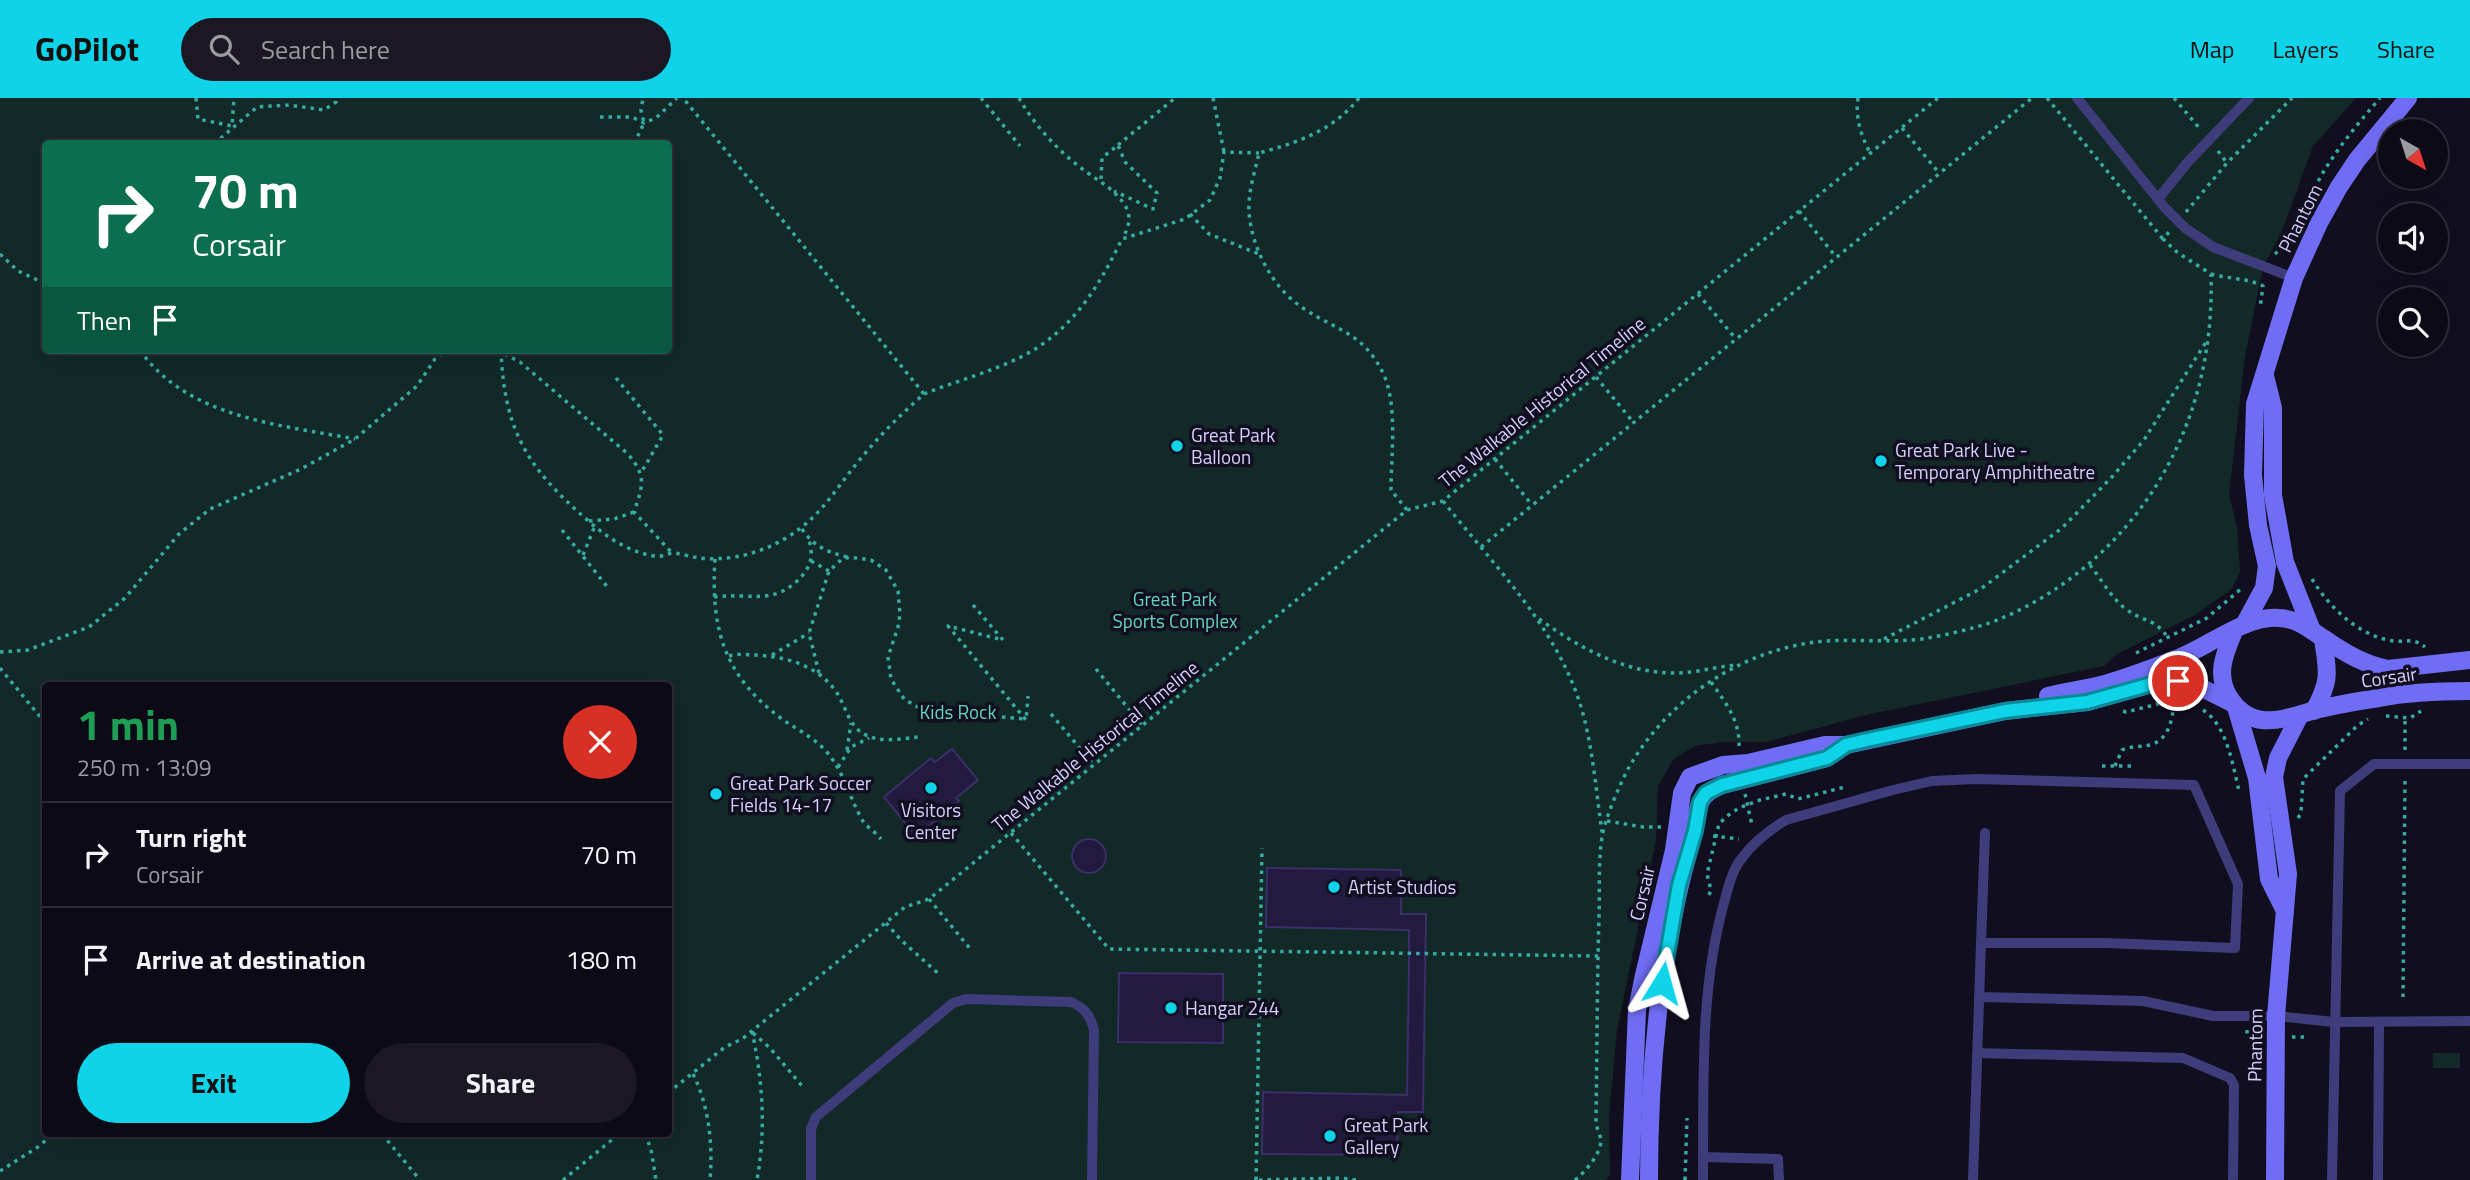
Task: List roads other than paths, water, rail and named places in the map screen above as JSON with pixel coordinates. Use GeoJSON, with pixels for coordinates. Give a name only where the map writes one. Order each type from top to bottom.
{"type":"FeatureCollection","features":[{"type":"Feature","properties":{"kind":"street","name":"Phantom"},"geometry":{"type":"LineString","coordinates":[[2239,628],[2264,589],[2267,566],[2258,525],[2253,475],[2255,404],[2294,278],[2339,187],[2357,160],[2408,98]]}},
{"type":"Feature","properties":{"kind":"street","name":"Phantom"},"geometry":{"type":"LineString","coordinates":[[2265,375],[2273,408],[2271,450],[2275,508],[2285,562],[2317,633]]}},
{"type":"Feature","properties":{"kind":"street"},"geometry":{"type":"LineString","coordinates":[[2235,705],[2249,716],[2262,720],[2280,721],[2307,714],[2326,690],[2329,668],[2317,633],[2293,620],[2277,618],[2262,619],[2239,628],[2223,657],[2221,674],[2225,690],[2235,705],[2257,778],[2269,880],[2285,911]]}},
{"type":"Feature","properties":{"kind":"street","name":"Corsair"},"geometry":{"type":"LineString","coordinates":[[2005,711],[2049,695],[2104,684],[2176,659],[2239,628]]}},
{"type":"Feature","properties":{"kind":"street","name":"Corsair"},"geometry":{"type":"LineString","coordinates":[[2317,633],[2360,661],[2388,669],[2470,660]]}},
{"type":"Feature","properties":{"kind":"street","name":"Corsair"},"geometry":{"type":"LineString","coordinates":[[1630,1180],[1637,1010],[1674,850],[1682,793],[1690,777],[1723,765],[1748,763],[1825,744],[1846,745],[2005,711],[2087,702],[2155,683],[2186,680],[2235,705]]}},
{"type":"Feature","properties":{"kind":"street","name":"Corsair"},"geometry":{"type":"LineString","coordinates":[[2307,714],[2409,693],[2470,691]]}},
{"type":"Feature","properties":{"kind":"street","name":"Phantom"},"geometry":{"type":"LineString","coordinates":[[2275,1180],[2276,1016],[2288,874],[2274,777],[2278,758],[2307,714]]}},
{"type":"Feature","properties":{"kind":"street","name":"Corsair"},"geometry":{"type":"LineString","coordinates":[[1649,1180],[1652,1066],[1660,1003],[1679,885],[1695,831],[1700,802],[1706,793],[1722,785],[1827,758],[1846,745]]}},
{"type":"Feature","properties":{"kind":"lane"},"geometry":{"type":"LineString","coordinates":[[2077,98],[2178,221],[2213,247],[2294,278]]}},
{"type":"Feature","properties":{"kind":"lane"},"geometry":{"type":"LineString","coordinates":[[2158,199],[2187,163],[2249,98]]}},
{"type":"Feature","properties":{"kind":"lane"},"geometry":{"type":"LineString","coordinates":[[2332,1180],[2340,791],[2374,764],[2470,764]]}},
{"type":"Feature","properties":{"kind":"lane"},"geometry":{"type":"LineString","coordinates":[[1703,1180],[1708,992],[1715,942],[1730,883],[1741,859],[1773,828],[1786,820],[1932,782],[1976,779],[2194,785],[2238,884],[2235,948],[2106,943],[1980,943]]}},
{"type":"Feature","properties":{"kind":"lane"},"geometry":{"type":"LineString","coordinates":[[1973,1180],[1985,833]]}},
{"type":"Feature","properties":{"kind":"lane"},"geometry":{"type":"LineString","coordinates":[[1979,997],[2143,1001],[2213,1016],[2276,1016],[2334,1022],[2470,1021]]}},
{"type":"Feature","properties":{"kind":"lane"},"geometry":{"type":"LineString","coordinates":[[811,1180],[811,1129],[816,1117],[953,1003],[966,999],[1070,1002],[1081,1006],[1091,1016],[1094,1030],[1092,1180]]}},
{"type":"Feature","properties":{"kind":"lane"},"geometry":{"type":"LineString","coordinates":[[2378,1180],[2379,1022]]}},
{"type":"Feature","properties":{"kind":"lane"},"geometry":{"type":"LineString","coordinates":[[1977,1053],[2183,1058],[2230,1078],[2234,1085],[2233,1180]]}},
{"type":"Feature","properties":{"kind":"lane"},"geometry":{"type":"LineString","coordinates":[[1703,1157],[1778,1159],[1779,1180]]}},
{"type":"Feature","properties":{"kind":"place","name":"Great Park Balloon"},"geometry":{"type":"Point","coordinates":[1177,446]}},
{"type":"Feature","properties":{"kind":"place","name":"Great Park Live - Temporary Amphitheatre"},"geometry":{"type":"Point","coordinates":[1881,461]}},
{"type":"Feature","properties":{"kind":"place","name":"Visitors Center"},"geometry":{"type":"Point","coordinates":[931,788]}},
{"type":"Feature","properties":{"kind":"place","name":"Great Park Soccer Fields 14-17"},"geometry":{"type":"Point","coordinates":[716,794]}},
{"type":"Feature","properties":{"kind":"place","name":"Artist Studios"},"geometry":{"type":"Point","coordinates":[1334,887]}},
{"type":"Feature","properties":{"kind":"place","name":"Hangar 244"},"geometry":{"type":"Point","coordinates":[1171,1008]}},
{"type":"Feature","properties":{"kind":"place","name":"Great Park Gallery"},"geometry":{"type":"Point","coordinates":[1330,1136]}},
{"type":"Feature","properties":{"kind":"park label","name":"Great Park Sports Complex"},"geometry":{"type":"Point","coordinates":[1175,610]}},
{"type":"Feature","properties":{"kind":"park label","name":"Kids Rock"},"geometry":{"type":"Point","coordinates":[958,712]}}]}
